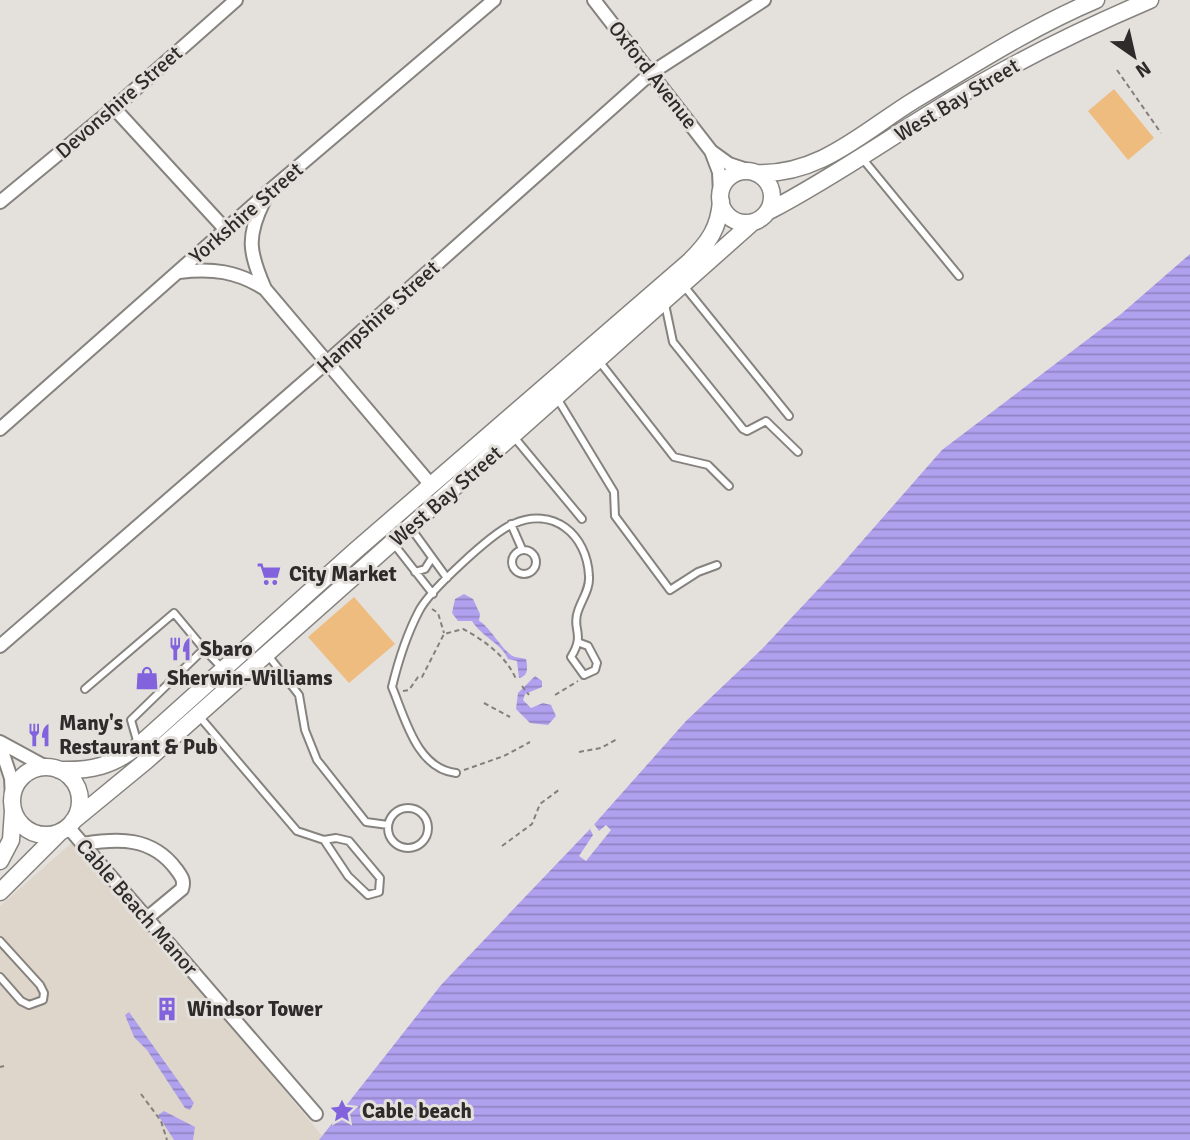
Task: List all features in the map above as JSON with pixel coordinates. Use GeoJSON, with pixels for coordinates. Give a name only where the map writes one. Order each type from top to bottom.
{"type":"FeatureCollection","features":[{"type":"Feature","properties":{"kind":"main road","name":"West Bay Street"},"geometry":{"type":"LineString","coordinates":[[769,211],[862,158],[972,88],[1065,36],[1150,0]]}},
{"type":"Feature","properties":{"kind":"main road","name":"West Bay Street"},"geometry":{"type":"LineString","coordinates":[[753,172],[796,171],[825,158],[1003,47],[1092,1]]}},
{"type":"Feature","properties":{"kind":"main road"},"geometry":{"type":"LineString","coordinates":[[753,172],[771,187],[773,197],[769,211],[754,222],[733,220],[724,211],[720,197],[731,176],[753,172]]}},
{"type":"Feature","properties":{"kind":"main road","name":"West Bay Street"},"geometry":{"type":"LineString","coordinates":[[53,768],[99,769],[112,764],[138,746],[431,485],[690,261],[713,235],[719,218],[720,197]]}},
{"type":"Feature","properties":{"kind":"main road","name":"West Bay Street"},"geometry":{"type":"LineString","coordinates":[[0,892],[67,826],[198,715],[754,222]]}},
{"type":"Feature","properties":{"kind":"main road"},"geometry":{"type":"LineString","coordinates":[[0,861],[11,840],[12,804],[23,776],[34,769],[53,768],[71,777],[78,789],[79,809],[67,826],[47,835],[32,832],[20,823],[12,804]]}},
{"type":"Feature","properties":{"kind":"street","name":"Devonshire Street"},"geometry":{"type":"LineString","coordinates":[[0,202],[114,108],[236,0]]}},
{"type":"Feature","properties":{"kind":"street","name":"Yorkshire Street"},"geometry":{"type":"LineString","coordinates":[[0,429],[267,193],[494,0]]}},
{"type":"Feature","properties":{"kind":"street","name":"Oxford Avenue"},"geometry":{"type":"LineString","coordinates":[[594,0],[711,151],[729,164],[753,172]]}},
{"type":"Feature","properties":{"kind":"street","name":"Hampshire Street"},"geometry":{"type":"LineString","coordinates":[[1,647],[327,362],[651,73],[764,0]]}},
{"type":"Feature","properties":{"kind":"street"},"geometry":{"type":"LineString","coordinates":[[114,108],[226,230]]}},
{"type":"Feature","properties":{"kind":"street","name":"Oxford Avenue"},"geometry":{"type":"LineString","coordinates":[[711,151],[719,172],[720,197]]}},
{"type":"Feature","properties":{"kind":"street"},"geometry":{"type":"LineString","coordinates":[[267,193],[257,215],[250,242],[255,267],[265,289],[431,485]]}},
{"type":"Feature","properties":{"kind":"street"},"geometry":{"type":"LineString","coordinates":[[179,272],[231,272],[265,289]]}},
{"type":"Feature","properties":{"kind":"street"},"geometry":{"type":"LineString","coordinates":[[0,744],[53,768]]}},
{"type":"Feature","properties":{"kind":"street"},"geometry":{"type":"LineString","coordinates":[[0,744],[11,778],[12,804]]}},
{"type":"Feature","properties":{"kind":"street","name":"Cable Beach Manor"},"geometry":{"type":"LineString","coordinates":[[67,826],[316,1114]]}},
{"type":"Feature","properties":{"kind":"street"},"geometry":{"type":"LineString","coordinates":[[83,844],[122,839],[141,842],[157,850],[172,863],[182,877],[182,889],[147,918]]}},
{"type":"Feature","properties":{"kind":"lane"},"geometry":{"type":"LineString","coordinates":[[862,158],[959,276]]}},
{"type":"Feature","properties":{"kind":"lane"},"geometry":{"type":"LineString","coordinates":[[684,286],[789,416]]}},
{"type":"Feature","properties":{"kind":"lane"},"geometry":{"type":"LineString","coordinates":[[665,303],[673,342],[743,429],[747,431],[766,421],[798,452]]}},
{"type":"Feature","properties":{"kind":"lane"},"geometry":{"type":"LineString","coordinates":[[599,361],[674,457],[708,466],[729,486]]}},
{"type":"Feature","properties":{"kind":"lane"},"geometry":{"type":"LineString","coordinates":[[557,398],[614,492],[615,516],[670,590],[698,572],[717,565]]}},
{"type":"Feature","properties":{"kind":"lane"},"geometry":{"type":"LineString","coordinates":[[514,436],[582,519]]}},
{"type":"Feature","properties":{"kind":"lane"},"geometry":{"type":"LineString","coordinates":[[456,773],[443,771],[419,749],[392,687],[401,656],[424,604],[447,578],[511,524],[528,519],[553,519],[572,531],[584,546],[590,578],[576,614],[580,643],[571,657],[584,675],[595,670],[597,663],[588,646],[580,643]]}},
{"type":"Feature","properties":{"kind":"lane"},"geometry":{"type":"LineString","coordinates":[[511,524],[522,549],[532,552],[537,561],[533,570],[525,574],[517,572],[512,564],[514,554],[522,549]]}},
{"type":"Feature","properties":{"kind":"lane"},"geometry":{"type":"LineString","coordinates":[[410,527],[447,578]]}},
{"type":"Feature","properties":{"kind":"lane"},"geometry":{"type":"LineString","coordinates":[[393,543],[433,594]]}},
{"type":"Feature","properties":{"kind":"lane"},"geometry":{"type":"LineString","coordinates":[[415,572],[425,569],[432,558]]}},
{"type":"Feature","properties":{"kind":"lane"},"geometry":{"type":"LineString","coordinates":[[86,689],[174,613],[223,669]]}},
{"type":"Feature","properties":{"kind":"lane"},"geometry":{"type":"LineString","coordinates":[[138,746],[131,720],[204,649]]}},
{"type":"Feature","properties":{"kind":"lane"},"geometry":{"type":"LineString","coordinates":[[266,652],[299,695],[305,730],[317,760],[366,822],[388,825]]}},
{"type":"Feature","properties":{"kind":"lane"},"geometry":{"type":"LineString","coordinates":[[198,715],[297,831],[324,840],[336,838],[349,841],[380,878],[379,892],[368,895],[359,889],[324,840]]}},
{"type":"Feature","properties":{"kind":"lane"},"geometry":{"type":"LineString","coordinates":[[412,808],[422,812],[428,821],[429,832],[425,842],[416,848],[405,849],[395,845],[389,836],[388,825],[392,815],[401,809],[412,808]]}},
{"type":"Feature","properties":{"kind":"lane"},"geometry":{"type":"LineString","coordinates":[[0,941],[40,985],[44,993],[43,1000],[29,1005],[21,1001],[0,977]]}},
{"type":"Feature","properties":{"kind":"path"},"geometry":{"type":"LineString","coordinates":[[1117,70],[1161,133]]}},
{"type":"Feature","properties":{"kind":"path"},"geometry":{"type":"LineString","coordinates":[[392,687],[409,690],[418,677],[422,677],[444,634],[438,613],[424,604]]}},
{"type":"Feature","properties":{"kind":"path"},"geometry":{"type":"LineString","coordinates":[[444,634],[463,629],[482,639],[499,654],[516,679]]}},
{"type":"Feature","properties":{"kind":"path"},"geometry":{"type":"LineString","coordinates":[[555,695],[584,675]]}},
{"type":"Feature","properties":{"kind":"path"},"geometry":{"type":"LineString","coordinates":[[522,686],[529,695]]}},
{"type":"Feature","properties":{"kind":"path"},"geometry":{"type":"LineString","coordinates":[[484,703],[510,717]]}},
{"type":"Feature","properties":{"kind":"path"},"geometry":{"type":"LineString","coordinates":[[579,752],[601,748],[617,739]]}},
{"type":"Feature","properties":{"kind":"path"},"geometry":{"type":"LineString","coordinates":[[456,773],[504,756],[530,742]]}},
{"type":"Feature","properties":{"kind":"path"},"geometry":{"type":"LineString","coordinates":[[502,846],[531,824],[540,804],[560,789]]}},
{"type":"Feature","properties":{"kind":"path"},"geometry":{"type":"LineString","coordinates":[[141,1094],[161,1121],[167,1140]]}},
{"type":"Feature","properties":{"kind":"shaded area"},"geometry":{"type":"Polygon","coordinates":[[[1114,89],[1154,138],[1128,160],[1088,111],[1114,89]]]}},
{"type":"Feature","properties":{"kind":"shaded area"},"geometry":{"type":"Polygon","coordinates":[[[1190,254],[1190,1140],[319,1140],[441,985],[590,829],[686,721],[761,650],[842,564],[942,450],[1121,314],[1190,254]]]}},
{"type":"Feature","properties":{"kind":"shaded area"},"geometry":{"type":"Polygon","coordinates":[[[464,594],[473,599],[480,614],[479,621],[506,651],[515,657],[526,659],[527,668],[524,675],[519,678],[517,661],[508,659],[472,621],[458,621],[452,613],[455,599],[464,594]]]}},
{"type":"Feature","properties":{"kind":"shaded area"},"geometry":{"type":"Polygon","coordinates":[[[354,597],[395,644],[349,683],[308,637],[354,597]]]}},
{"type":"Feature","properties":{"kind":"shaded area"},"geometry":{"type":"Polygon","coordinates":[[[535,676],[542,681],[542,687],[525,694],[523,700],[531,708],[543,703],[551,705],[556,716],[548,725],[530,723],[516,709],[518,693],[535,676]]]}},
{"type":"Feature","properties":{"kind":"shaded area"},"geometry":{"type":"Polygon","coordinates":[[[76,839],[323,1137],[321,1140],[0,1140],[0,906],[76,839]]]}},
{"type":"Feature","properties":{"kind":"shaded area"},"geometry":{"type":"Polygon","coordinates":[[[129,1012],[194,1103],[190,1110],[185,1108],[147,1050],[134,1037],[125,1015],[129,1012]]]}},
{"type":"Feature","properties":{"kind":"shaded area"},"geometry":{"type":"Polygon","coordinates":[[[164,1111],[195,1127],[193,1140],[174,1140],[158,1115],[164,1111]]]}},
{"type":"Feature","properties":{"kind":"pier"},"geometry":{"type":"Polygon","coordinates":[[[594,824],[599,831],[606,825],[611,830],[586,861],[579,856],[593,835],[590,829],[594,824]]]}},
{"type":"Feature","properties":{"kind":"place","name":"City Market"},"geometry":{"type":"Point","coordinates":[269,574]}},
{"type":"Feature","properties":{"kind":"place","name":"Sbaro"},"geometry":{"type":"Point","coordinates":[180,649]}},
{"type":"Feature","properties":{"kind":"place","name":"Sherwin-Williams"},"geometry":{"type":"Point","coordinates":[147,678]}},
{"type":"Feature","properties":{"kind":"place","name":"Many's Restaurant & Pub"},"geometry":{"type":"Point","coordinates":[39,735]}},
{"type":"Feature","properties":{"kind":"place","name":"Windsor Tower"},"geometry":{"type":"Point","coordinates":[167,1009]}},
{"type":"Feature","properties":{"kind":"place","name":"Cable beach"},"geometry":{"type":"Point","coordinates":[342,1111]}}]}
